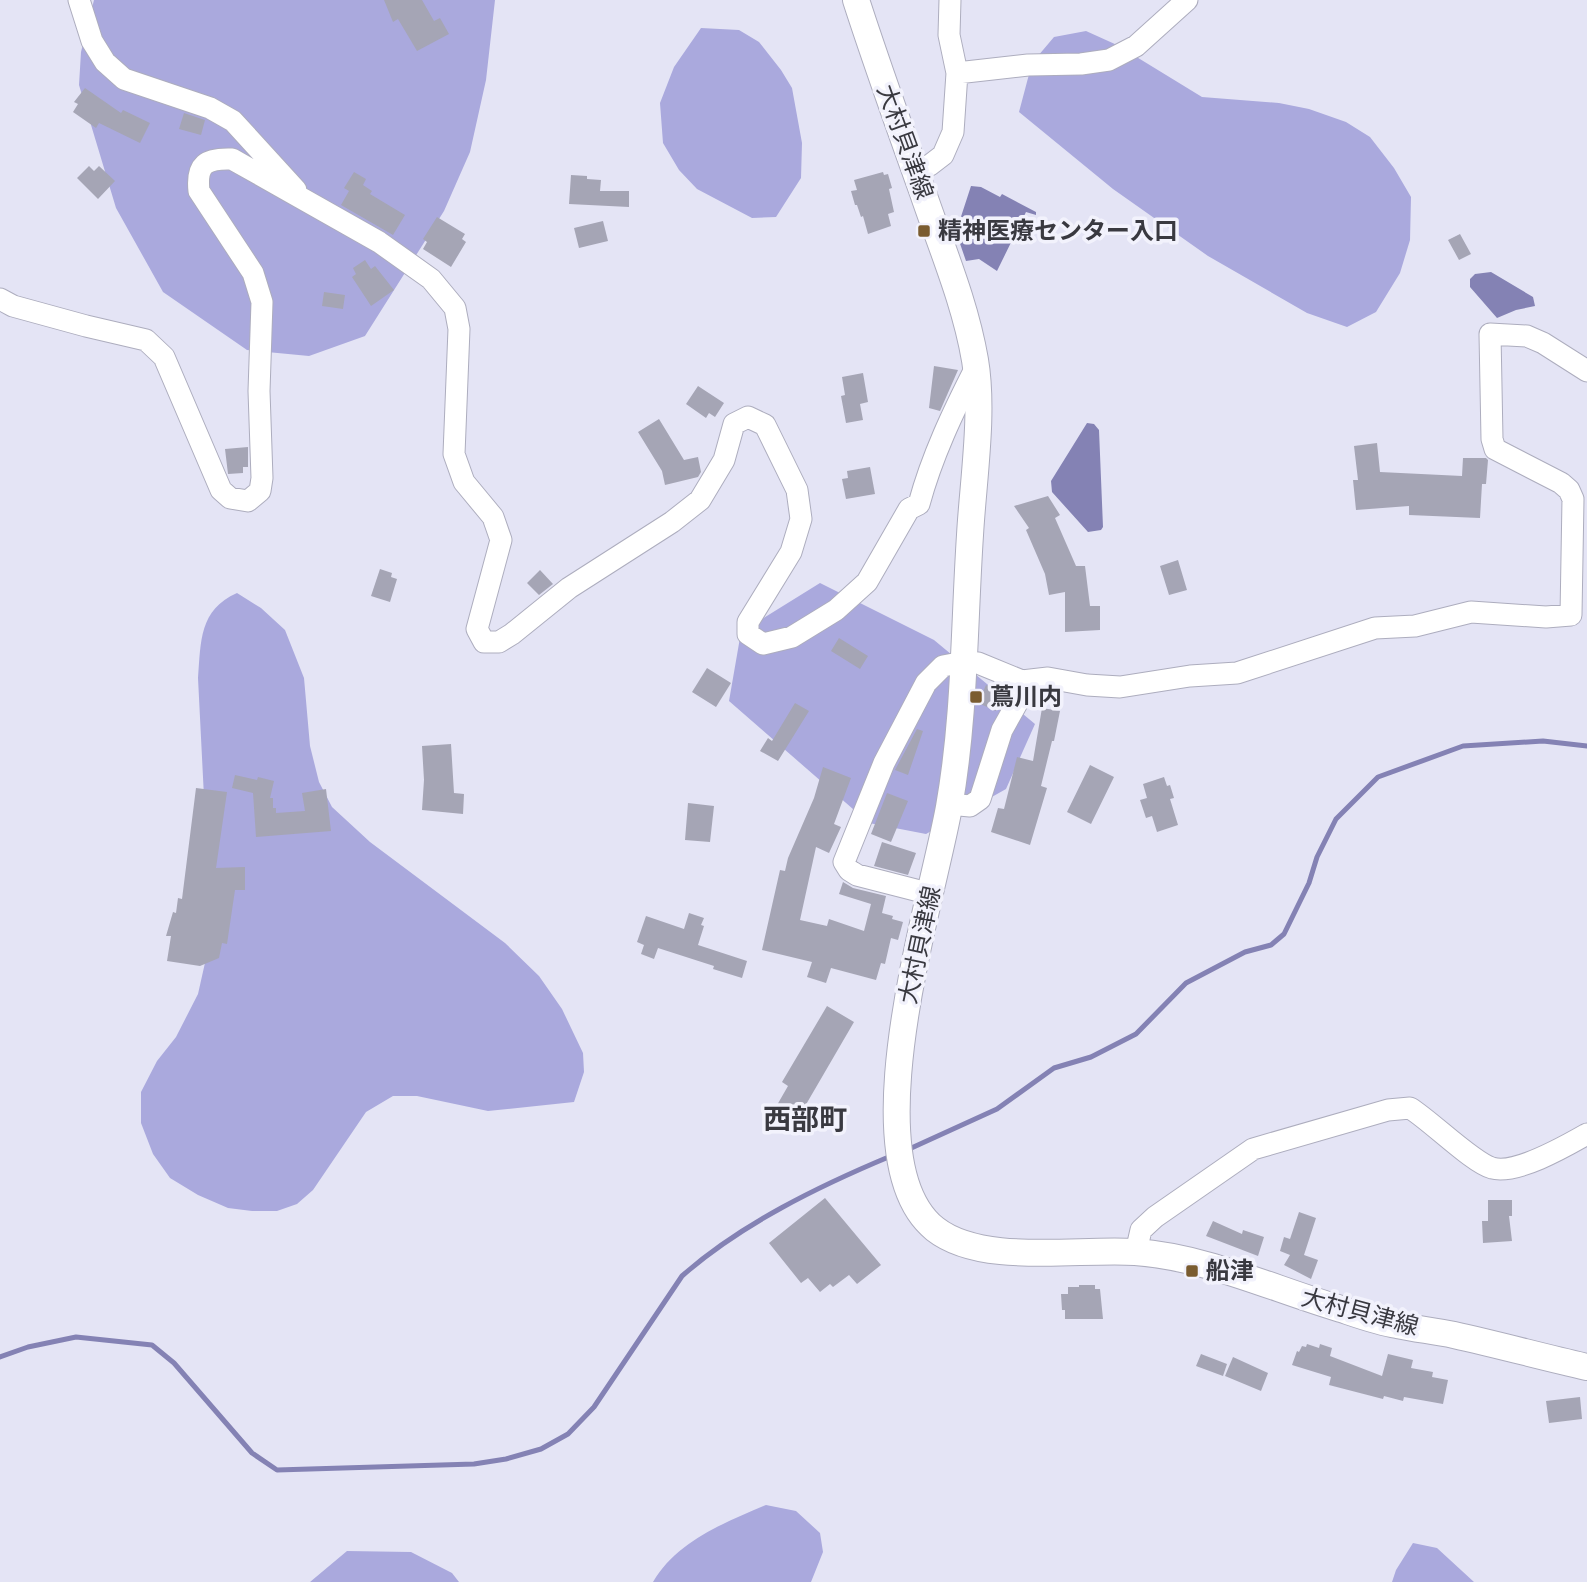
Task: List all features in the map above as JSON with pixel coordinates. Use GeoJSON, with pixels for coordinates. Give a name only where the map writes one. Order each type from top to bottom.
{"type":"FeatureCollection","features":[{"type":"Feature","properties":{"kind":"main road","name":"大村貝津線"},"geometry":{"type":"LineString","coordinates":[[856,0],[953,274],[968,324],[976,367],[976,453],[959,740],[949,804],[903,1024],[897,1089],[896,1110],[905,1186],[919,1214],[940,1233],[963,1244],[995,1250],[1136,1252],[1196,1261],[1392,1324],[1450,1334],[1587,1367]]}},
{"type":"Feature","properties":{"kind":"street"},"geometry":{"type":"LineString","coordinates":[[79,0],[92,41],[105,62],[124,79],[210,108],[233,121],[309,204]]}},
{"type":"Feature","properties":{"kind":"street"},"geometry":{"type":"LineString","coordinates":[[915,170],[930,165],[943,155],[953,132],[957,73],[949,35],[950,0]]}},
{"type":"Feature","properties":{"kind":"street"},"geometry":{"type":"LineString","coordinates":[[957,73],[1109,60],[1136,46],[1187,0]]}},
{"type":"Feature","properties":{"kind":"street"},"geometry":{"type":"LineString","coordinates":[[0,299],[13,306],[146,340],[164,357],[221,490],[230,498],[248,501],[260,491],[262,478],[259,391],[262,302],[253,273],[199,191],[197,176],[202,166],[216,158],[232,159],[379,242],[431,279],[455,308],[459,329],[454,454],[464,482],[493,517],[501,540],[477,629],[484,642],[499,642],[512,634],[569,589],[672,523],[700,500],[724,460],[734,424],[748,417],[765,425],[797,490],[801,519],[791,552],[748,622],[748,634],[763,644],[792,637],[836,610],[867,582],[909,509],[919,504],[936,449],[976,367]]}},
{"type":"Feature","properties":{"kind":"street"},"geometry":{"type":"LineString","coordinates":[[931,894],[857,874],[849,870],[844,862],[884,763],[926,683],[943,666],[964,662],[978,663],[1022,681],[1048,678],[1087,685],[1120,687],[1190,676],[1237,673],[1375,628],[1415,625],[1471,612],[1546,617],[1571,615],[1573,499],[1569,490],[1561,483],[1494,449],[1490,334],[1527,335],[1587,371]]}},
{"type":"Feature","properties":{"kind":"street"},"geometry":{"type":"LineString","coordinates":[[949,804],[970,806],[980,799],[1002,730],[1030,680]]}},
{"type":"Feature","properties":{"kind":"street"},"geometry":{"type":"LineString","coordinates":[[1136,1252],[1141,1230],[1155,1217],[1253,1149],[1388,1110],[1410,1108],[1492,1168],[1510,1169],[1557,1151],[1587,1134]]}},
{"type":"Feature","properties":{"kind":"shaded area"},"geometry":{"type":"Polygon","coordinates":[[[94,0],[495,0],[486,80],[470,152],[444,211],[365,336],[309,356],[247,350],[163,292],[116,208],[79,85],[81,52],[94,0]]]}},
{"type":"Feature","properties":{"kind":"shaded area"},"geometry":{"type":"Polygon","coordinates":[[[701,28],[739,30],[759,42],[792,88],[802,143],[801,178],[776,217],[752,218],[697,189],[679,170],[663,143],[660,103],[674,67],[701,28]]]}},
{"type":"Feature","properties":{"kind":"shaded area"},"geometry":{"type":"Polygon","coordinates":[[[1086,31],[1117,45],[1202,97],[1279,103],[1309,109],[1346,122],[1370,137],[1394,168],[1411,197],[1410,240],[1400,273],[1376,312],[1347,327],[1307,313],[1208,256],[1113,189],[1019,112],[1032,63],[1054,37],[1086,31]]]}},
{"type":"Feature","properties":{"kind":"shaded area"},"geometry":{"type":"Polygon","coordinates":[[[971,186],[981,187],[1000,197],[1002,194],[1036,212],[1036,215],[1026,212],[997,271],[979,259],[966,261],[956,232],[971,186]]]}},
{"type":"Feature","properties":{"kind":"shaded area"},"geometry":{"type":"Polygon","coordinates":[[[1491,272],[1533,297],[1535,306],[1497,318],[1470,287],[1470,279],[1475,274],[1491,272]]]}},
{"type":"Feature","properties":{"kind":"shaded area"},"geometry":{"type":"Polygon","coordinates":[[[1087,423],[1094,424],[1099,430],[1103,527],[1101,530],[1088,532],[1052,492],[1051,481],[1087,423]]]}},
{"type":"Feature","properties":{"kind":"shaded area"},"geometry":{"type":"Polygon","coordinates":[[[820,583],[934,640],[1035,724],[1006,789],[926,834],[869,823],[729,701],[741,632],[820,583]]]}},
{"type":"Feature","properties":{"kind":"shaded area"},"geometry":{"type":"Polygon","coordinates":[[[237,593],[261,608],[285,630],[304,678],[310,746],[319,782],[332,807],[370,842],[505,943],[539,976],[562,1009],[583,1053],[584,1072],[574,1102],[488,1111],[417,1096],[393,1096],[366,1112],[313,1190],[297,1204],[277,1211],[228,1208],[198,1195],[170,1178],[153,1154],[141,1123],[141,1092],[157,1061],[176,1037],[198,994],[211,936],[199,664],[204,628],[209,618],[215,608],[237,593]]]}},
{"type":"Feature","properties":{"kind":"shaded area"},"geometry":{"type":"Polygon","coordinates":[[[766,1505],[796,1511],[820,1533],[823,1552],[811,1582],[653,1582],[663,1568],[688,1544],[718,1526],[766,1505]]]}},
{"type":"Feature","properties":{"kind":"shaded area"},"geometry":{"type":"Polygon","coordinates":[[[1413,1543],[1437,1548],[1474,1582],[1392,1582],[1396,1570],[1413,1543]]]}},
{"type":"Feature","properties":{"kind":"shaded area"},"geometry":{"type":"Polygon","coordinates":[[[347,1551],[411,1552],[452,1573],[459,1582],[310,1582],[347,1551]]]}},
{"type":"Feature","properties":{"kind":"building"},"geometry":{"type":"Polygon","coordinates":[[[384,0],[422,0],[434,21],[440,18],[449,34],[417,51],[398,19],[393,22],[384,0]]]}},
{"type":"Feature","properties":{"kind":"building"},"geometry":{"type":"Polygon","coordinates":[[[85,88],[121,113],[123,110],[150,123],[140,143],[99,123],[96,128],[73,112],[78,104],[74,102],[85,88]]]}},
{"type":"Feature","properties":{"kind":"building"},"geometry":{"type":"Polygon","coordinates":[[[184,113],[205,120],[201,135],[179,129],[184,113]]]}},
{"type":"Feature","properties":{"kind":"building"},"geometry":{"type":"Polygon","coordinates":[[[89,166],[94,171],[99,166],[115,181],[98,199],[77,178],[89,166]]]}},
{"type":"Feature","properties":{"kind":"building"},"geometry":{"type":"Polygon","coordinates":[[[354,172],[366,179],[363,185],[372,191],[370,194],[405,215],[393,235],[341,205],[349,191],[344,188],[354,172]]]}},
{"type":"Feature","properties":{"kind":"building"},"geometry":{"type":"Polygon","coordinates":[[[883,172],[884,175],[888,174],[892,188],[889,189],[894,212],[888,214],[891,226],[868,234],[851,191],[857,190],[854,180],[883,172]]]}},
{"type":"Feature","properties":{"kind":"building"},"geometry":{"type":"Polygon","coordinates":[[[571,175],[601,180],[600,191],[629,191],[629,207],[569,204],[571,175]]]}},
{"type":"Feature","properties":{"kind":"building"},"geometry":{"type":"Polygon","coordinates":[[[437,217],[465,234],[462,239],[466,242],[451,267],[423,249],[427,242],[423,239],[437,217]]]}},
{"type":"Feature","properties":{"kind":"building"},"geometry":{"type":"Polygon","coordinates":[[[603,221],[608,241],[579,248],[574,228],[603,221]]]}},
{"type":"Feature","properties":{"kind":"building"},"geometry":{"type":"Polygon","coordinates":[[[1460,234],[1471,254],[1459,260],[1448,240],[1460,234]]]}},
{"type":"Feature","properties":{"kind":"building"},"geometry":{"type":"Polygon","coordinates":[[[365,260],[371,269],[375,266],[394,290],[371,306],[352,277],[356,274],[353,268],[365,260]]]}},
{"type":"Feature","properties":{"kind":"building"},"geometry":{"type":"Polygon","coordinates":[[[324,292],[345,295],[343,309],[322,306],[324,292]]]}},
{"type":"Feature","properties":{"kind":"building"},"geometry":{"type":"Polygon","coordinates":[[[934,366],[958,370],[940,411],[929,408],[934,366]]]}},
{"type":"Feature","properties":{"kind":"building"},"geometry":{"type":"Polygon","coordinates":[[[863,373],[868,402],[860,404],[863,420],[846,423],[841,396],[845,395],[842,377],[863,373]]]}},
{"type":"Feature","properties":{"kind":"building"},"geometry":{"type":"Polygon","coordinates":[[[698,386],[724,403],[715,417],[709,413],[706,418],[686,404],[698,386]]]}},
{"type":"Feature","properties":{"kind":"building"},"geometry":{"type":"Polygon","coordinates":[[[659,419],[684,460],[698,457],[701,472],[698,477],[665,485],[662,471],[638,432],[659,419]]]}},
{"type":"Feature","properties":{"kind":"building"},"geometry":{"type":"Polygon","coordinates":[[[1377,443],[1380,472],[1462,476],[1463,458],[1486,458],[1486,484],[1482,484],[1480,518],[1409,515],[1409,506],[1356,510],[1353,480],[1358,480],[1354,446],[1377,443]]]}},
{"type":"Feature","properties":{"kind":"building"},"geometry":{"type":"Polygon","coordinates":[[[248,447],[248,467],[243,467],[243,473],[228,474],[225,449],[248,447]]]}},
{"type":"Feature","properties":{"kind":"building"},"geometry":{"type":"Polygon","coordinates":[[[870,467],[875,494],[846,499],[842,479],[848,478],[847,471],[870,467]]]}},
{"type":"Feature","properties":{"kind":"building"},"geometry":{"type":"Polygon","coordinates":[[[1048,496],[1060,515],[1055,518],[1076,566],[1085,566],[1090,606],[1100,606],[1100,630],[1065,632],[1065,592],[1049,595],[1045,574],[1026,530],[1029,528],[1014,506],[1048,496]]]}},
{"type":"Feature","properties":{"kind":"building"},"geometry":{"type":"Polygon","coordinates":[[[1178,560],[1187,590],[1169,595],[1160,566],[1178,560]]]}},
{"type":"Feature","properties":{"kind":"building"},"geometry":{"type":"Polygon","coordinates":[[[380,569],[392,573],[391,577],[397,579],[390,602],[371,596],[380,569]]]}},
{"type":"Feature","properties":{"kind":"building"},"geometry":{"type":"Polygon","coordinates":[[[540,570],[553,584],[539,595],[527,583],[540,570]]]}},
{"type":"Feature","properties":{"kind":"building"},"geometry":{"type":"Polygon","coordinates":[[[839,638],[868,656],[860,669],[831,651],[839,638]]]}},
{"type":"Feature","properties":{"kind":"building"},"geometry":{"type":"Polygon","coordinates":[[[707,668],[731,683],[716,707],[692,692],[707,668]]]}},
{"type":"Feature","properties":{"kind":"building"},"geometry":{"type":"Polygon","coordinates":[[[986,685],[1004,692],[996,711],[978,703],[986,685]]]}},
{"type":"Feature","properties":{"kind":"building"},"geometry":{"type":"Polygon","coordinates":[[[795,703],[809,711],[778,761],[760,751],[768,738],[772,741],[795,703]]]}},
{"type":"Feature","properties":{"kind":"building"},"geometry":{"type":"Polygon","coordinates":[[[1042,708],[1060,711],[1041,786],[1047,788],[1030,845],[991,832],[998,808],[1004,809],[1017,757],[1033,761],[1042,708]]]}},
{"type":"Feature","properties":{"kind":"building"},"geometry":{"type":"Polygon","coordinates":[[[917,729],[923,731],[908,775],[895,770],[917,729]]]}},
{"type":"Feature","properties":{"kind":"building"},"geometry":{"type":"Polygon","coordinates":[[[451,744],[454,793],[464,794],[463,814],[422,810],[422,746],[451,744]]]}},
{"type":"Feature","properties":{"kind":"building"},"geometry":{"type":"Polygon","coordinates":[[[1090,765],[1114,777],[1091,824],[1067,812],[1090,765]]]}},
{"type":"Feature","properties":{"kind":"building"},"geometry":{"type":"Polygon","coordinates":[[[823,767],[851,778],[834,824],[841,827],[829,853],[816,847],[800,920],[827,926],[829,919],[864,931],[871,904],[839,894],[843,882],[853,888],[886,896],[882,913],[903,922],[898,940],[891,938],[885,964],[881,963],[876,980],[831,968],[826,983],[807,977],[812,962],[762,950],[780,870],[785,871],[814,798],[823,767]]]}},
{"type":"Feature","properties":{"kind":"building"},"geometry":{"type":"Polygon","coordinates":[[[235,775],[274,781],[270,798],[273,798],[276,813],[305,811],[302,793],[326,789],[331,831],[256,837],[253,793],[232,788],[235,775]]]}},
{"type":"Feature","properties":{"kind":"building"},"geometry":{"type":"Polygon","coordinates":[[[1164,777],[1174,798],[1170,799],[1178,825],[1157,832],[1152,816],[1146,818],[1140,800],[1147,798],[1143,784],[1164,777]]]}},
{"type":"Feature","properties":{"kind":"building"},"geometry":{"type":"Polygon","coordinates":[[[196,788],[227,792],[216,868],[245,867],[245,890],[235,890],[227,944],[222,943],[219,958],[200,966],[167,961],[171,936],[166,936],[173,912],[176,913],[178,898],[182,899],[196,788]]]}},
{"type":"Feature","properties":{"kind":"building"},"geometry":{"type":"Polygon","coordinates":[[[887,793],[908,801],[891,842],[871,834],[887,793]]]}},
{"type":"Feature","properties":{"kind":"building"},"geometry":{"type":"Polygon","coordinates":[[[688,803],[714,806],[710,842],[685,840],[688,803]]]}},
{"type":"Feature","properties":{"kind":"building"},"geometry":{"type":"Polygon","coordinates":[[[882,842],[916,853],[908,875],[874,866],[882,842]]]}},
{"type":"Feature","properties":{"kind":"building"},"geometry":{"type":"Polygon","coordinates":[[[689,913],[704,918],[698,945],[747,961],[742,978],[658,948],[654,959],[641,954],[644,945],[637,942],[646,916],[684,929],[689,913]]]}},
{"type":"Feature","properties":{"kind":"building"},"geometry":{"type":"Polygon","coordinates":[[[827,1006],[854,1022],[790,1132],[769,1119],[788,1086],[782,1082],[827,1006]]]}},
{"type":"Feature","properties":{"kind":"building"},"geometry":{"type":"Polygon","coordinates":[[[825,1198],[881,1265],[857,1284],[849,1275],[833,1287],[830,1284],[820,1292],[808,1278],[801,1283],[769,1243],[825,1198]]]}},
{"type":"Feature","properties":{"kind":"building"},"geometry":{"type":"Polygon","coordinates":[[[1488,1200],[1512,1200],[1512,1216],[1509,1216],[1512,1241],[1483,1243],[1482,1221],[1488,1221],[1488,1200]]]}},
{"type":"Feature","properties":{"kind":"building"},"geometry":{"type":"Polygon","coordinates":[[[1299,1212],[1316,1218],[1304,1255],[1318,1260],[1311,1279],[1284,1265],[1290,1255],[1280,1251],[1284,1237],[1290,1239],[1299,1212]]]}},
{"type":"Feature","properties":{"kind":"building"},"geometry":{"type":"Polygon","coordinates":[[[1213,1221],[1242,1234],[1243,1230],[1264,1237],[1258,1256],[1206,1236],[1213,1221]]]}},
{"type":"Feature","properties":{"kind":"building"},"geometry":{"type":"Polygon","coordinates":[[[1095,1285],[1095,1289],[1100,1289],[1103,1319],[1065,1319],[1061,1294],[1068,1294],[1068,1287],[1095,1285]]]}},
{"type":"Feature","properties":{"kind":"building"},"geometry":{"type":"Polygon","coordinates":[[[1307,1344],[1332,1348],[1330,1356],[1382,1376],[1388,1354],[1413,1360],[1411,1368],[1433,1372],[1432,1377],[1448,1380],[1443,1404],[1404,1397],[1403,1401],[1384,1396],[1383,1399],[1329,1385],[1331,1377],[1292,1365],[1297,1351],[1307,1344]]]}},
{"type":"Feature","properties":{"kind":"building"},"geometry":{"type":"Polygon","coordinates":[[[1201,1354],[1227,1364],[1223,1376],[1196,1366],[1201,1354]]]}},
{"type":"Feature","properties":{"kind":"building"},"geometry":{"type":"Polygon","coordinates":[[[1233,1357],[1268,1373],[1261,1391],[1225,1376],[1233,1357]]]}},
{"type":"Feature","properties":{"kind":"building"},"geometry":{"type":"Polygon","coordinates":[[[1580,1397],[1582,1419],[1549,1423],[1546,1401],[1580,1397]]]}},
{"type":"Feature","properties":{"kind":"waterway"},"geometry":{"type":"LineString","coordinates":[[907,1150],[997,1109],[1054,1068],[1091,1057],[1136,1034],[1186,983],[1245,952],[1271,945],[1284,934],[1336,819],[1378,777],[1463,746],[1543,741],[1587,746]]}},
{"type":"Feature","properties":{"kind":"waterway"},"geometry":{"type":"LineString","coordinates":[[0,1357],[28,1347],[76,1337],[152,1345],[174,1363],[252,1453],[277,1470],[474,1464],[506,1459],[541,1449],[568,1434],[594,1407],[682,1276],[705,1257],[782,1208],[891,1156]]}},
{"type":"Feature","properties":{"kind":"place","name":"精神医療センター入口"},"geometry":{"type":"Point","coordinates":[924,231]}},
{"type":"Feature","properties":{"kind":"place","name":"蔦川内"},"geometry":{"type":"Point","coordinates":[976,697]}},
{"type":"Feature","properties":{"kind":"place","name":"船津"},"geometry":{"type":"Point","coordinates":[1192,1271]}},
{"type":"Feature","properties":{"kind":"district","name":"西部町"},"geometry":{"type":"Point","coordinates":[805,1119]}}]}
